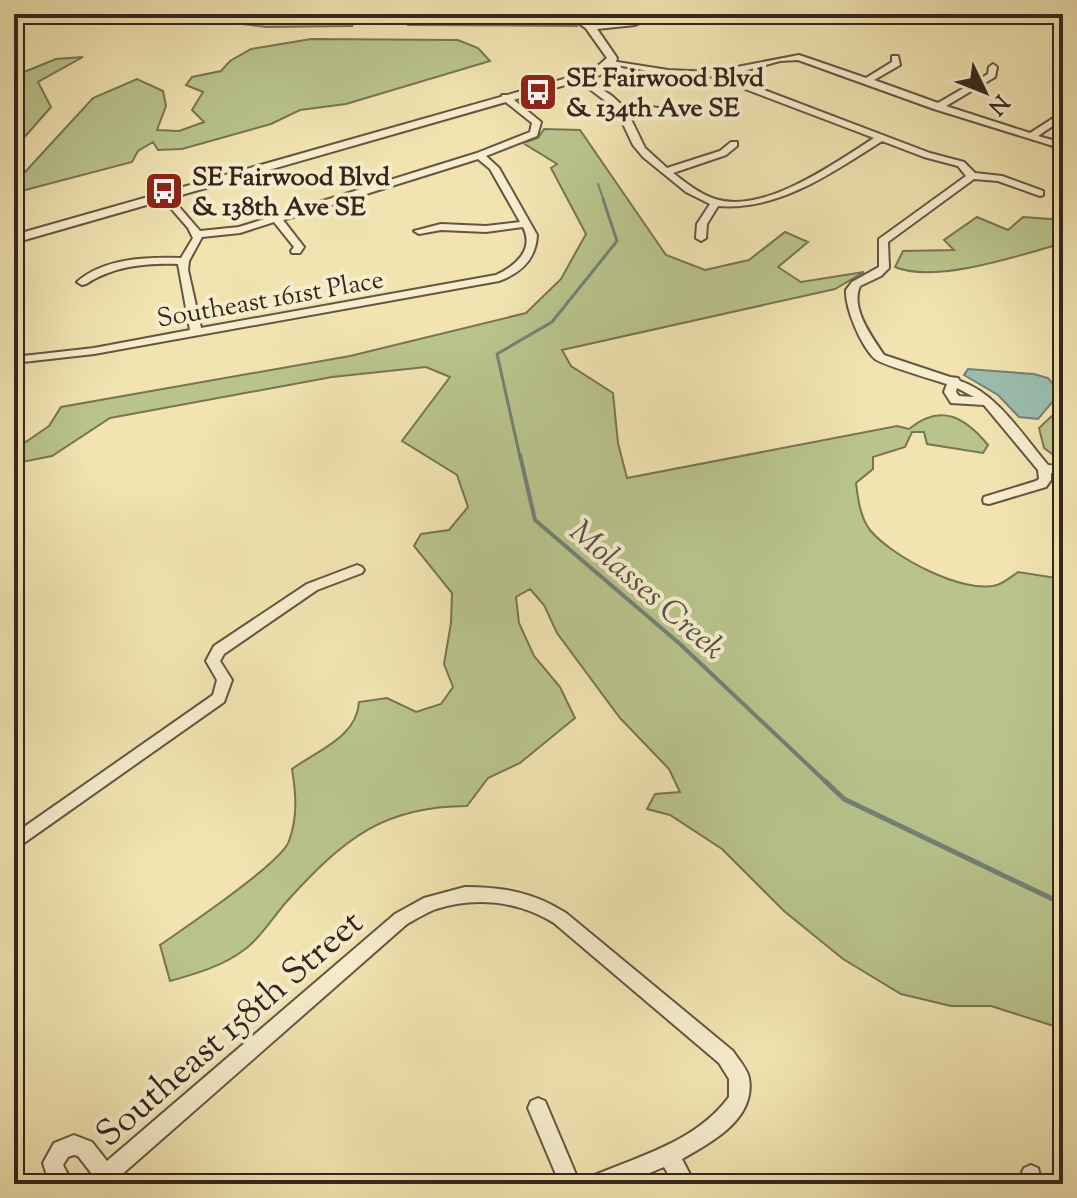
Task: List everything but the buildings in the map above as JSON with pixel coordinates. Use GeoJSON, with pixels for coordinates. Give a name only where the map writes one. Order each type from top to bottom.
{"type":"FeatureCollection","features":[{"type":"Feature","properties":{"kind":"street"},"geometry":{"type":"LineString","coordinates":[[570,14],[590,27],[610,52],[611,63]]}},
{"type":"Feature","properties":{"kind":"street"},"geometry":{"type":"LineString","coordinates":[[590,27],[625,24],[656,14]]}},
{"type":"Feature","properties":{"kind":"street"},"geometry":{"type":"LineString","coordinates":[[931,14],[953,14]]}},
{"type":"Feature","properties":{"kind":"street"},"geometry":{"type":"LineString","coordinates":[[14,239],[596,73],[611,63],[688,74],[725,73],[777,58],[799,57],[937,107],[1063,146]]}},
{"type":"Feature","properties":{"kind":"street"},"geometry":{"type":"LineString","coordinates":[[868,80],[897,63],[895,58]]}},
{"type":"Feature","properties":{"kind":"street"},"geometry":{"type":"LineString","coordinates":[[937,107],[992,75],[993,67]]}},
{"type":"Feature","properties":{"kind":"street"},"geometry":{"type":"LineString","coordinates":[[725,73],[748,87],[880,138],[961,164],[972,176]]}},
{"type":"Feature","properties":{"kind":"street"},"geometry":{"type":"LineString","coordinates":[[579,78],[622,111],[629,130],[644,153],[696,194],[715,203],[751,202],[807,183],[880,138]]}},
{"type":"Feature","properties":{"kind":"street"},"geometry":{"type":"LineString","coordinates":[[197,234],[240,230],[480,155],[527,138],[537,131],[537,122],[505,97]]}},
{"type":"Feature","properties":{"kind":"street"},"geometry":{"type":"LineString","coordinates":[[622,111],[661,111]]}},
{"type":"Feature","properties":{"kind":"street"},"geometry":{"type":"LineString","coordinates":[[1033,135],[1063,115]]}},
{"type":"Feature","properties":{"kind":"street"},"geometry":{"type":"LineString","coordinates":[[668,171],[723,153],[734,144]]}},
{"type":"Feature","properties":{"kind":"street"},"geometry":{"type":"LineString","coordinates":[[419,231],[441,227],[486,229],[526,224],[494,168],[480,155]]}},
{"type":"Feature","properties":{"kind":"street"},"geometry":{"type":"LineString","coordinates":[[989,500],[1041,484],[1045,480],[1044,469],[987,401],[955,400],[950,392],[954,380],[880,357],[850,300],[850,294],[856,284],[884,268],[883,241],[972,176],[999,178],[1040,193]]}},
{"type":"Feature","properties":{"kind":"street"},"geometry":{"type":"LineString","coordinates":[[165,196],[197,234],[196,244],[184,261],[183,270],[196,333]]}},
{"type":"Feature","properties":{"kind":"street"},"geometry":{"type":"LineString","coordinates":[[701,238],[702,224],[715,203]]}},
{"type":"Feature","properties":{"kind":"street"},"geometry":{"type":"LineString","coordinates":[[276,218],[297,240],[299,247],[296,251]]}},
{"type":"Feature","properties":{"kind":"street","name":"Southeast 161st Place"},"geometry":{"type":"LineString","coordinates":[[14,360],[94,351],[486,283],[506,275],[526,260],[532,239],[526,224]]}},
{"type":"Feature","properties":{"kind":"street"},"geometry":{"type":"LineString","coordinates":[[82,282],[91,275],[130,264],[184,261]]}},
{"type":"Feature","properties":{"kind":"street"},"geometry":{"type":"LineString","coordinates":[[1044,469],[1063,470]]}},
{"type":"Feature","properties":{"kind":"street"},"geometry":{"type":"LineString","coordinates":[[14,843],[219,698],[225,680],[213,661],[219,650],[312,587],[357,570]]}},
{"type":"Feature","properties":{"kind":"street","name":"Southeast 158th Street"},"geometry":{"type":"LineString","coordinates":[[101,1180],[401,919],[430,903],[465,895],[500,895],[544,908],[726,1057],[739,1077],[739,1100],[728,1115],[695,1140],[668,1154]]}},
{"type":"Feature","properties":{"kind":"street"},"geometry":{"type":"LineString","coordinates":[[538,1108],[570,1184]]}},
{"type":"Feature","properties":{"kind":"street"},"geometry":{"type":"LineString","coordinates":[[63,1184],[56,1175],[53,1163],[61,1150],[74,1145],[85,1149],[101,1180]]}},
{"type":"Feature","properties":{"kind":"street"},"geometry":{"type":"LineString","coordinates":[[597,1184],[668,1154],[685,1184]]}},
{"type":"Feature","properties":{"kind":"green space"},"geometry":{"type":"Polygon","coordinates":[[[91,14],[327,14],[353,26],[266,27],[205,19],[133,19],[91,14]]]}},
{"type":"Feature","properties":{"kind":"green space"},"geometry":{"type":"Polygon","coordinates":[[[552,14],[578,26],[408,25],[408,15],[552,14]]]}},
{"type":"Feature","properties":{"kind":"green space"},"geometry":{"type":"Polygon","coordinates":[[[311,39],[458,40],[478,48],[490,61],[346,104],[300,110],[271,124],[182,149],[158,150],[153,142],[138,151],[132,162],[14,193],[14,184],[93,98],[137,79],[163,91],[166,106],[157,130],[179,131],[204,122],[192,110],[203,92],[186,85],[192,77],[221,71],[230,61],[251,49],[311,39]]]}},
{"type":"Feature","properties":{"kind":"green space"},"geometry":{"type":"Polygon","coordinates":[[[83,57],[38,82],[51,107],[14,149],[14,76],[56,59],[83,57]]]}},
{"type":"Feature","properties":{"kind":"green space"},"geometry":{"type":"Polygon","coordinates":[[[544,129],[580,130],[666,255],[705,270],[749,260],[785,232],[808,242],[778,267],[801,282],[864,272],[835,289],[562,350],[571,366],[613,393],[618,443],[627,478],[897,426],[909,429],[921,421],[942,415],[961,421],[988,445],[983,453],[927,444],[924,432],[912,432],[905,447],[873,457],[873,469],[856,483],[862,514],[870,530],[894,551],[929,571],[983,587],[1000,584],[1018,572],[1063,579],[1063,1029],[991,1006],[951,1006],[901,994],[843,959],[784,911],[722,849],[670,815],[647,809],[655,794],[680,792],[669,769],[620,718],[557,633],[544,605],[530,589],[516,597],[519,623],[534,656],[560,687],[575,718],[520,763],[488,778],[467,806],[411,812],[367,830],[309,878],[244,950],[218,965],[170,981],[160,945],[251,879],[289,841],[295,805],[292,769],[344,734],[357,714],[359,702],[387,698],[416,712],[441,704],[453,687],[444,664],[452,593],[414,546],[421,534],[449,530],[468,507],[457,475],[402,441],[450,377],[426,367],[332,377],[110,418],[52,456],[22,462],[14,450],[49,426],[61,407],[350,356],[526,313],[561,279],[586,234],[551,168],[557,164],[523,143],[538,138],[544,129]]]}},
{"type":"Feature","properties":{"kind":"green space"},"geometry":{"type":"Polygon","coordinates":[[[977,217],[1008,230],[1023,217],[1063,220],[1063,243],[955,270],[912,271],[895,267],[903,251],[954,250],[944,240],[977,217]]]}},
{"type":"Feature","properties":{"kind":"green space"},"geometry":{"type":"Polygon","coordinates":[[[1063,413],[1063,462],[1044,448],[1039,428],[1053,415],[1063,413]]]}},
{"type":"Feature","properties":{"kind":"shaded area"},"geometry":{"type":"Polygon","coordinates":[[[968,369],[1034,374],[1048,378],[1060,393],[1038,419],[1019,417],[998,395],[964,375],[968,369]]]}},
{"type":"Feature","properties":{"kind":"waterway","name":"Molasses Creek"},"geometry":{"type":"LineString","coordinates":[[598,184],[604,201]]}},
{"type":"Feature","properties":{"kind":"waterway","name":"Molasses Creek"},"geometry":{"type":"LineString","coordinates":[[520,457],[497,354],[552,322],[617,241],[603,199]]}},
{"type":"Feature","properties":{"kind":"waterway","name":"Molasses Creek"},"geometry":{"type":"LineString","coordinates":[[520,455],[535,520],[680,644],[827,783]]}},
{"type":"Feature","properties":{"kind":"waterway","name":"Molasses Creek"},"geometry":{"type":"LineString","coordinates":[[825,781],[844,799],[1063,904]]}},
{"type":"Feature","properties":{"kind":"place","name":"SE Fairwood Blvd & 134th Ave SE"},"geometry":{"type":"Point","coordinates":[538,92]}},
{"type":"Feature","properties":{"kind":"place","name":"SE Fairwood Blvd & 138th Ave SE"},"geometry":{"type":"Point","coordinates":[164,191]}}]}
